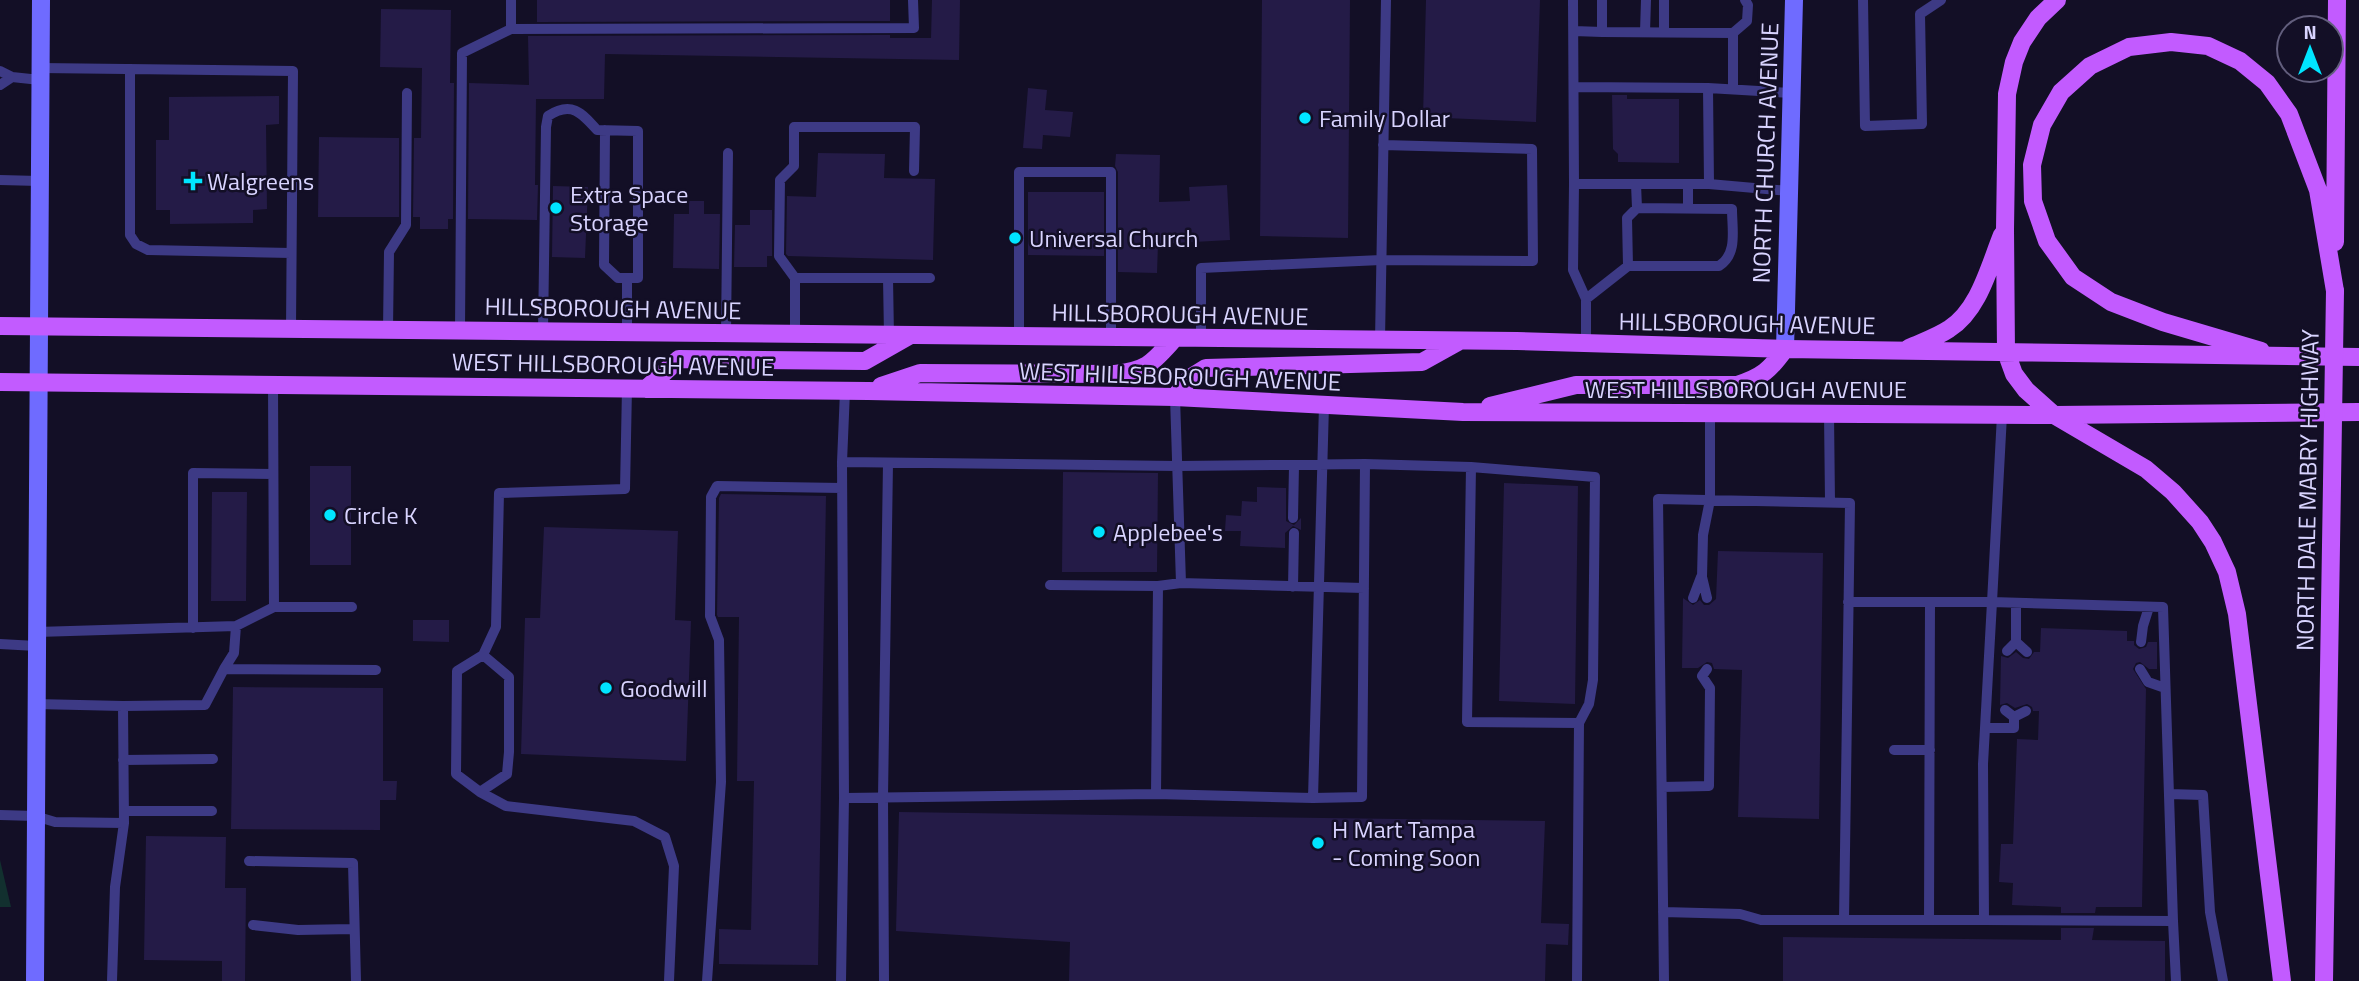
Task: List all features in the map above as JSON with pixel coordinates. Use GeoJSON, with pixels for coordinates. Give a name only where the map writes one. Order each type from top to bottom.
{"type":"FeatureCollection","features":[{"type":"Feature","properties":{"kind":"main road"},"geometry":{"type":"LineString","coordinates":[[2057,0],[2038,18],[2022,42],[2014,62],[2007,94],[2004,229],[2006,352],[2014,374],[2026,390],[2054,415],[2146,469],[2173,492],[2200,522],[2227,572],[2237,614],[2282,981]]}},
{"type":"Feature","properties":{"kind":"main road","name":"NORTH DALE MABRY HIGHWAY"},"geometry":{"type":"LineString","coordinates":[[2324,981],[2337,0]]}},
{"type":"Feature","properties":{"kind":"main road"},"geometry":{"type":"LineString","coordinates":[[2284,357],[2163,322],[2111,302],[2073,276],[2047,241],[2033,201],[2032,164],[2042,125],[2061,92],[2090,66],[2129,47],[2171,42],[2208,46],[2240,61],[2267,83],[2289,114],[2294,126],[2318,190],[2335,291]]}},
{"type":"Feature","properties":{"kind":"main road"},"geometry":{"type":"LineString","coordinates":[[1903,350],[1949,329],[1967,313],[1980,289],[2004,229]]}},
{"type":"Feature","properties":{"kind":"main road","name":"HILLSBOROUGH AVENUE"},"geometry":{"type":"LineString","coordinates":[[0,326],[1461,341],[1785,349],[2359,357]]}},
{"type":"Feature","properties":{"kind":"main road"},"geometry":{"type":"LineString","coordinates":[[646,389],[679,359],[865,361],[909,336]]}},
{"type":"Feature","properties":{"kind":"main road"},"geometry":{"type":"LineString","coordinates":[[868,391],[920,373],[1115,374],[1138,371],[1153,362],[1174,339]]}},
{"type":"Feature","properties":{"kind":"main road"},"geometry":{"type":"LineString","coordinates":[[1175,397],[1191,378],[1206,368],[1422,362],[1461,341]]}},
{"type":"Feature","properties":{"kind":"main road"},"geometry":{"type":"LineString","coordinates":[[1463,412],[1576,384],[1737,385],[1758,379],[1774,365],[1785,349]]}},
{"type":"Feature","properties":{"kind":"main road","name":"WEST HILLSBOROUGH AVENUE"},"geometry":{"type":"LineString","coordinates":[[0,382],[1175,397],[1463,412],[2002,415],[2359,412]]}},
{"type":"Feature","properties":{"kind":"street"},"geometry":{"type":"LineString","coordinates":[[35,981],[41,0]]}},
{"type":"Feature","properties":{"kind":"street","name":"NORTH CHURCH AVENUE"},"geometry":{"type":"LineString","coordinates":[[1785,349],[1794,0]]}},
{"type":"Feature","properties":{"kind":"lane"},"geometry":{"type":"LineString","coordinates":[[511,0],[511,29]]}},
{"type":"Feature","properties":{"kind":"lane"},"geometry":{"type":"LineString","coordinates":[[460,331],[462,53],[511,29],[914,28],[913,0]]}},
{"type":"Feature","properties":{"kind":"lane"},"geometry":{"type":"LineString","coordinates":[[1380,340],[1386,0]]}},
{"type":"Feature","properties":{"kind":"lane"},"geometry":{"type":"LineString","coordinates":[[1573,0],[1573,270],[1586,299],[1586,343]]}},
{"type":"Feature","properties":{"kind":"lane"},"geometry":{"type":"LineString","coordinates":[[1602,0],[1602,32]]}},
{"type":"Feature","properties":{"kind":"lane"},"geometry":{"type":"LineString","coordinates":[[1645,32],[1646,0]]}},
{"type":"Feature","properties":{"kind":"lane"},"geometry":{"type":"LineString","coordinates":[[1664,0],[1664,32]]}},
{"type":"Feature","properties":{"kind":"lane"},"geometry":{"type":"LineString","coordinates":[[1574,31],[1733,33],[1747,21],[1748,5],[1745,0]]}},
{"type":"Feature","properties":{"kind":"lane"},"geometry":{"type":"LineString","coordinates":[[1863,0],[1865,126],[1922,124],[1920,0]]}},
{"type":"Feature","properties":{"kind":"lane"},"geometry":{"type":"LineString","coordinates":[[1920,14],[1941,0]]}},
{"type":"Feature","properties":{"kind":"lane"},"geometry":{"type":"LineString","coordinates":[[1733,33],[1733,88]]}},
{"type":"Feature","properties":{"kind":"lane"},"geometry":{"type":"LineString","coordinates":[[130,69],[130,235],[136,244],[148,250],[292,253]]}},
{"type":"Feature","properties":{"kind":"lane"},"geometry":{"type":"LineString","coordinates":[[0,85],[12,77],[130,69],[293,71],[291,329]]}},
{"type":"Feature","properties":{"kind":"lane"},"geometry":{"type":"LineString","coordinates":[[0,71],[12,77]]}},
{"type":"Feature","properties":{"kind":"lane"},"geometry":{"type":"LineString","coordinates":[[1574,87],[1733,88],[1791,93]]}},
{"type":"Feature","properties":{"kind":"lane"},"geometry":{"type":"LineString","coordinates":[[1708,88],[1709,184]]}},
{"type":"Feature","properties":{"kind":"lane"},"geometry":{"type":"LineString","coordinates":[[388,330],[389,252],[406,225],[407,93]]}},
{"type":"Feature","properties":{"kind":"lane"},"geometry":{"type":"LineString","coordinates":[[543,332],[548,116],[557,110],[570,109],[582,113],[597,130],[605,130],[638,131],[638,278],[618,278],[604,265],[605,130]]}},
{"type":"Feature","properties":{"kind":"lane"},"geometry":{"type":"LineString","coordinates":[[795,335],[795,278],[779,256],[780,180],[794,166],[794,127],[915,127],[914,171]]}},
{"type":"Feature","properties":{"kind":"lane"},"geometry":{"type":"LineString","coordinates":[[1200,339],[1201,268],[1381,260],[1533,261],[1532,149],[1383,145]]}},
{"type":"Feature","properties":{"kind":"lane"},"geometry":{"type":"LineString","coordinates":[[726,334],[728,153]]}},
{"type":"Feature","properties":{"kind":"lane"},"geometry":{"type":"LineString","coordinates":[[1019,337],[1019,172],[1111,172],[1111,338]]}},
{"type":"Feature","properties":{"kind":"lane"},"geometry":{"type":"LineString","coordinates":[[0,180],[39,181]]}},
{"type":"Feature","properties":{"kind":"lane"},"geometry":{"type":"LineString","coordinates":[[1574,184],[1709,184],[1789,191]]}},
{"type":"Feature","properties":{"kind":"lane"},"geometry":{"type":"LineString","coordinates":[[1628,266],[1628,218],[1637,208],[1636,184]]}},
{"type":"Feature","properties":{"kind":"lane"},"geometry":{"type":"LineString","coordinates":[[1688,184],[1688,208]]}},
{"type":"Feature","properties":{"kind":"lane"},"geometry":{"type":"LineString","coordinates":[[1586,299],[1628,266],[1719,266],[1732,254],[1732,209],[1637,208]]}},
{"type":"Feature","properties":{"kind":"lane"},"geometry":{"type":"LineString","coordinates":[[626,333],[627,278]]}},
{"type":"Feature","properties":{"kind":"lane"},"geometry":{"type":"LineString","coordinates":[[795,278],[930,278]]}},
{"type":"Feature","properties":{"kind":"lane"},"geometry":{"type":"LineString","coordinates":[[888,278],[889,336]]}},
{"type":"Feature","properties":{"kind":"lane"},"geometry":{"type":"LineString","coordinates":[[273,384],[274,607]]}},
{"type":"Feature","properties":{"kind":"lane"},"geometry":{"type":"LineString","coordinates":[[626,388],[625,489],[499,493],[496,627],[483,655],[457,671],[456,774],[480,792],[506,806],[634,821],[665,837],[674,866],[669,981]]}},
{"type":"Feature","properties":{"kind":"lane"},"geometry":{"type":"LineString","coordinates":[[841,981],[844,798],[842,462],[845,391]]}},
{"type":"Feature","properties":{"kind":"lane"},"geometry":{"type":"LineString","coordinates":[[1175,397],[1181,583]]}},
{"type":"Feature","properties":{"kind":"lane"},"geometry":{"type":"LineString","coordinates":[[1313,798],[1324,405]]}},
{"type":"Feature","properties":{"kind":"lane"},"geometry":{"type":"LineString","coordinates":[[1707,598],[1702,577],[1703,535],[1710,500],[1710,414]]}},
{"type":"Feature","properties":{"kind":"lane"},"geometry":{"type":"LineString","coordinates":[[1829,414],[1830,502]]}},
{"type":"Feature","properties":{"kind":"lane"},"geometry":{"type":"LineString","coordinates":[[1983,920],[1983,764],[2002,415]]}},
{"type":"Feature","properties":{"kind":"lane"},"geometry":{"type":"LineString","coordinates":[[842,462],[1178,466],[1365,464],[1471,467],[1595,477],[1593,680],[1588,704],[1579,723],[1577,981]]}},
{"type":"Feature","properties":{"kind":"lane"},"geometry":{"type":"LineString","coordinates":[[884,981],[883,797],[888,463]]}},
{"type":"Feature","properties":{"kind":"lane"},"geometry":{"type":"LineString","coordinates":[[844,798],[1156,794],[1362,797],[1365,464]]}},
{"type":"Feature","properties":{"kind":"lane"},"geometry":{"type":"LineString","coordinates":[[1293,518],[1294,466]]}},
{"type":"Feature","properties":{"kind":"lane"},"geometry":{"type":"LineString","coordinates":[[1471,467],[1467,722],[1579,723]]}},
{"type":"Feature","properties":{"kind":"lane"},"geometry":{"type":"LineString","coordinates":[[193,628],[193,473],[273,474]]}},
{"type":"Feature","properties":{"kind":"lane"},"geometry":{"type":"LineString","coordinates":[[707,981],[721,782],[719,640],[710,617],[710,497],[717,486],[842,488]]}},
{"type":"Feature","properties":{"kind":"lane"},"geometry":{"type":"LineString","coordinates":[[1664,981],[1658,499],[1850,503],[1844,920]]}},
{"type":"Feature","properties":{"kind":"lane"},"geometry":{"type":"LineString","coordinates":[[1293,587],[1294,533]]}},
{"type":"Feature","properties":{"kind":"lane"},"geometry":{"type":"LineString","coordinates":[[1693,598],[1702,577]]}},
{"type":"Feature","properties":{"kind":"lane"},"geometry":{"type":"LineString","coordinates":[[1049,585],[1158,586],[1181,583],[1364,588]]}},
{"type":"Feature","properties":{"kind":"lane"},"geometry":{"type":"LineString","coordinates":[[1156,794],[1158,586]]}},
{"type":"Feature","properties":{"kind":"lane"},"geometry":{"type":"LineString","coordinates":[[1849,602],[1992,602],[2162,607],[2176,981]]}},
{"type":"Feature","properties":{"kind":"lane"},"geometry":{"type":"LineString","coordinates":[[1929,920],[1930,602]]}},
{"type":"Feature","properties":{"kind":"lane"},"geometry":{"type":"LineString","coordinates":[[2016,603],[2013,648],[2027,652]]}},
{"type":"Feature","properties":{"kind":"lane"},"geometry":{"type":"LineString","coordinates":[[0,644],[36,639],[236,626],[274,607],[352,607]]}},
{"type":"Feature","properties":{"kind":"lane"},"geometry":{"type":"LineString","coordinates":[[2141,642],[2149,607]]}},
{"type":"Feature","properties":{"kind":"lane"},"geometry":{"type":"LineString","coordinates":[[36,704],[205,705],[234,653],[236,626]]}},
{"type":"Feature","properties":{"kind":"lane"},"geometry":{"type":"LineString","coordinates":[[480,792],[507,774],[509,752],[509,677],[483,655]]}},
{"type":"Feature","properties":{"kind":"lane"},"geometry":{"type":"LineString","coordinates":[[224,668],[376,670]]}},
{"type":"Feature","properties":{"kind":"lane"},"geometry":{"type":"LineString","coordinates":[[2140,668],[2148,682],[2165,688]]}},
{"type":"Feature","properties":{"kind":"lane"},"geometry":{"type":"LineString","coordinates":[[1662,787],[1709,786],[1710,688],[1701,671]]}},
{"type":"Feature","properties":{"kind":"lane"},"geometry":{"type":"LineString","coordinates":[[112,981],[115,887],[124,823],[123,706]]}},
{"type":"Feature","properties":{"kind":"lane"},"geometry":{"type":"LineString","coordinates":[[1985,728],[2014,728],[2011,712],[2026,710]]}},
{"type":"Feature","properties":{"kind":"lane"},"geometry":{"type":"LineString","coordinates":[[1894,750],[1930,750]]}},
{"type":"Feature","properties":{"kind":"lane"},"geometry":{"type":"LineString","coordinates":[[123,760],[213,759]]}},
{"type":"Feature","properties":{"kind":"lane"},"geometry":{"type":"LineString","coordinates":[[2169,794],[2203,795],[2210,912],[2223,981]]}},
{"type":"Feature","properties":{"kind":"lane"},"geometry":{"type":"LineString","coordinates":[[124,811],[212,811]]}},
{"type":"Feature","properties":{"kind":"lane"},"geometry":{"type":"LineString","coordinates":[[0,815],[35,816],[55,822],[124,823]]}},
{"type":"Feature","properties":{"kind":"lane"},"geometry":{"type":"LineString","coordinates":[[249,861],[353,863],[356,981]]}},
{"type":"Feature","properties":{"kind":"lane"},"geometry":{"type":"LineString","coordinates":[[1663,912],[1740,914],[1761,920],[2173,921]]}},
{"type":"Feature","properties":{"kind":"lane"},"geometry":{"type":"LineString","coordinates":[[253,925],[298,930],[353,929]]}},
{"type":"Feature","properties":{"kind":"green space"},"geometry":{"type":"Polygon","coordinates":[[[0,860],[11,907],[0,907],[0,860]]]}},
{"type":"Feature","properties":{"kind":"building"},"geometry":{"type":"Polygon","coordinates":[[[537,0],[890,0],[890,21],[537,22],[537,0]]]}},
{"type":"Feature","properties":{"kind":"building"},"geometry":{"type":"Polygon","coordinates":[[[932,0],[960,0],[959,60],[605,54],[604,99],[536,99],[537,220],[468,219],[469,83],[529,85],[528,36],[890,35],[890,38],[931,38],[932,0]]]}},
{"type":"Feature","properties":{"kind":"building","name":"Family Dollar"},"geometry":{"type":"Polygon","coordinates":[[[1262,0],[1350,0],[1348,238],[1260,236],[1262,0]]]}},
{"type":"Feature","properties":{"kind":"building"},"geometry":{"type":"Polygon","coordinates":[[[1426,0],[1540,0],[1536,122],[1423,117],[1426,0]]]}},
{"type":"Feature","properties":{"kind":"building"},"geometry":{"type":"Polygon","coordinates":[[[381,9],[451,10],[450,83],[454,83],[453,219],[448,219],[448,229],[420,229],[420,217],[413,217],[414,138],[421,138],[422,68],[380,67],[381,9]]]}},
{"type":"Feature","properties":{"kind":"building"},"geometry":{"type":"Polygon","coordinates":[[[1028,88],[1047,90],[1045,110],[1073,112],[1070,137],[1043,135],[1042,149],[1023,148],[1028,88]]]}},
{"type":"Feature","properties":{"kind":"building"},"geometry":{"type":"Polygon","coordinates":[[[1612,95],[1627,95],[1627,99],[1679,99],[1679,163],[1618,162],[1618,154],[1613,149],[1612,95]]]}},
{"type":"Feature","properties":{"kind":"building"},"geometry":{"type":"Polygon","coordinates":[[[279,96],[279,124],[266,125],[267,209],[253,210],[253,223],[170,224],[170,210],[156,210],[156,140],[169,140],[169,97],[279,96]]]}},
{"type":"Feature","properties":{"kind":"building"},"geometry":{"type":"Polygon","coordinates":[[[319,137],[399,138],[399,217],[318,217],[319,137]]]}},
{"type":"Feature","properties":{"kind":"building"},"geometry":{"type":"Polygon","coordinates":[[[818,153],[885,154],[884,178],[935,179],[933,260],[788,256],[787,196],[816,197],[818,153]]]}},
{"type":"Feature","properties":{"kind":"building"},"geometry":{"type":"Polygon","coordinates":[[[1116,154],[1160,155],[1159,202],[1190,201],[1189,187],[1227,185],[1230,240],[1158,244],[1157,273],[1118,272],[1116,154]]]}},
{"type":"Feature","properties":{"kind":"building"},"geometry":{"type":"Polygon","coordinates":[[[553,186],[588,187],[585,258],[552,257],[553,186]]]}},
{"type":"Feature","properties":{"kind":"building"},"geometry":{"type":"Polygon","coordinates":[[[1028,192],[1104,192],[1104,256],[1028,255],[1028,192]]]}},
{"type":"Feature","properties":{"kind":"building"},"geometry":{"type":"Polygon","coordinates":[[[689,201],[704,201],[704,214],[720,214],[719,269],[673,268],[674,214],[689,214],[689,201]]]}},
{"type":"Feature","properties":{"kind":"building"},"geometry":{"type":"Polygon","coordinates":[[[750,210],[772,210],[772,256],[767,256],[767,267],[734,267],[735,225],[750,225],[750,210]]]}},
{"type":"Feature","properties":{"kind":"building","name":"Circle K"},"geometry":{"type":"Polygon","coordinates":[[[310,466],[351,466],[351,565],[310,565],[310,466]]]}},
{"type":"Feature","properties":{"kind":"building"},"geometry":{"type":"Polygon","coordinates":[[[1063,472],[1158,473],[1157,572],[1062,572],[1063,472]]]}},
{"type":"Feature","properties":{"kind":"building"},"geometry":{"type":"Polygon","coordinates":[[[1504,483],[1578,486],[1575,704],[1499,701],[1504,483]]]}},
{"type":"Feature","properties":{"kind":"building"},"geometry":{"type":"Polygon","coordinates":[[[1257,487],[1286,488],[1286,521],[1294,525],[1301,518],[1301,530],[1293,526],[1285,533],[1285,548],[1240,546],[1241,531],[1225,531],[1226,515],[1241,516],[1242,501],[1257,502],[1257,487]]]}},
{"type":"Feature","properties":{"kind":"building"},"geometry":{"type":"Polygon","coordinates":[[[212,492],[247,492],[246,601],[211,601],[212,492]]]}},
{"type":"Feature","properties":{"kind":"building"},"geometry":{"type":"Polygon","coordinates":[[[721,494],[826,496],[818,965],[719,964],[719,929],[751,930],[754,781],[737,781],[739,617],[717,615],[721,494]]]}},
{"type":"Feature","properties":{"kind":"building","name":"Goodwill"},"geometry":{"type":"Polygon","coordinates":[[[544,527],[678,531],[675,620],[691,621],[686,761],[521,754],[525,618],[540,618],[544,527]]]}},
{"type":"Feature","properties":{"kind":"building"},"geometry":{"type":"Polygon","coordinates":[[[1718,551],[1823,553],[1819,819],[1738,817],[1742,670],[1714,669],[1712,663],[1707,662],[1698,668],[1682,668],[1683,598],[1693,605],[1700,600],[1704,605],[1709,605],[1716,599],[1718,551]]]}},
{"type":"Feature","properties":{"kind":"building"},"geometry":{"type":"Polygon","coordinates":[[[413,620],[449,620],[449,642],[413,641],[413,620]]]}},
{"type":"Feature","properties":{"kind":"building"},"geometry":{"type":"Polygon","coordinates":[[[2041,628],[2127,631],[2127,641],[2134,641],[2134,645],[2139,649],[2146,647],[2148,642],[2157,642],[2157,669],[2149,669],[2140,662],[2136,663],[2133,669],[2146,689],[2142,907],[2096,907],[2095,913],[2061,913],[2061,907],[2012,905],[2013,883],[1999,882],[2001,844],[2013,844],[2017,739],[2038,740],[2039,711],[2033,711],[2027,704],[2015,708],[2007,703],[2000,705],[2001,656],[2008,658],[2016,652],[2029,659],[2034,652],[2040,652],[2041,628]]]}},
{"type":"Feature","properties":{"kind":"building"},"geometry":{"type":"Polygon","coordinates":[[[233,687],[383,688],[383,781],[397,781],[396,800],[380,800],[380,830],[231,829],[233,687]]]}},
{"type":"Feature","properties":{"kind":"building"},"geometry":{"type":"Polygon","coordinates":[[[899,812],[1545,821],[1541,923],[1569,924],[1568,945],[1546,944],[1545,981],[1069,981],[1070,942],[896,931],[899,812]]]}},
{"type":"Feature","properties":{"kind":"building"},"geometry":{"type":"Polygon","coordinates":[[[146,836],[226,837],[225,888],[246,888],[245,981],[222,981],[222,961],[144,960],[146,836]]]}},
{"type":"Feature","properties":{"kind":"building"},"geometry":{"type":"Polygon","coordinates":[[[2061,928],[2094,928],[2092,940],[2165,941],[2165,981],[1783,981],[1783,937],[2061,940],[2061,928]]]}},
{"type":"Feature","properties":{"kind":"place","name":"Family Dollar"},"geometry":{"type":"Point","coordinates":[1305,118]}},
{"type":"Feature","properties":{"kind":"place","name":"Walgreens"},"geometry":{"type":"Point","coordinates":[193,181]}},
{"type":"Feature","properties":{"kind":"place","name":"Extra Space Storage"},"geometry":{"type":"Point","coordinates":[556,208]}},
{"type":"Feature","properties":{"kind":"place","name":"Universal Church"},"geometry":{"type":"Point","coordinates":[1015,238]}},
{"type":"Feature","properties":{"kind":"place","name":"Circle K"},"geometry":{"type":"Point","coordinates":[330,515]}},
{"type":"Feature","properties":{"kind":"place","name":"Applebee's"},"geometry":{"type":"Point","coordinates":[1099,532]}},
{"type":"Feature","properties":{"kind":"place","name":"Goodwill"},"geometry":{"type":"Point","coordinates":[606,688]}},
{"type":"Feature","properties":{"kind":"place","name":"H Mart Tampa - Coming Soon"},"geometry":{"type":"Point","coordinates":[1318,843]}}]}
